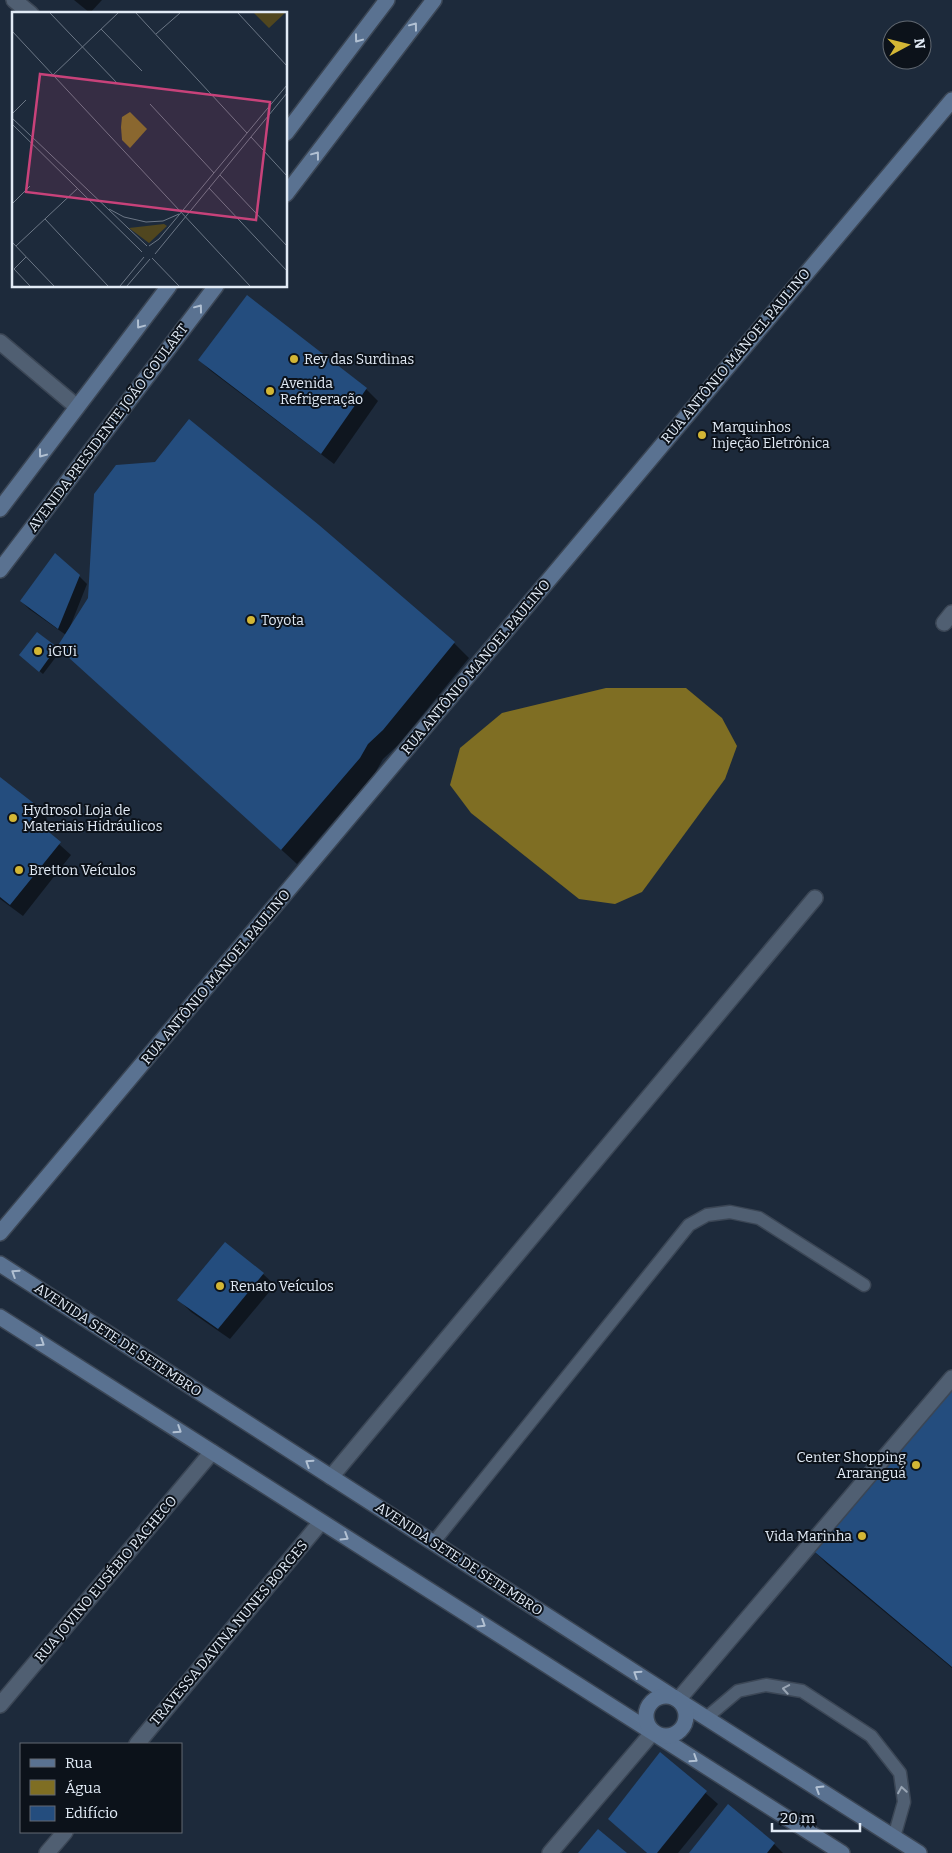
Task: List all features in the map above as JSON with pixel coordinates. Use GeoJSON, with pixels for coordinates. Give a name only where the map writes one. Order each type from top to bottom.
{"type":"FeatureCollection","features":[{"type":"Feature","properties":{"kind":"main road"},"geometry":{"type":"LineString","coordinates":[[288,130],[387,0]]}},
{"type":"Feature","properties":{"kind":"main road"},"geometry":{"type":"LineString","coordinates":[[288,191],[434,0]]}},
{"type":"Feature","properties":{"kind":"main road","name":"RUA ANTÔNIO MANOEL PAULINO"},"geometry":{"type":"LineString","coordinates":[[0,1234],[951,102]]}},
{"type":"Feature","properties":{"kind":"main road"},"geometry":{"type":"LineString","coordinates":[[0,509],[167,288]]}},
{"type":"Feature","properties":{"kind":"main road","name":"AVENIDA PRESIDENTE JOÃO GOULART"},"geometry":{"type":"LineString","coordinates":[[0,570],[214,288]]}},
{"type":"Feature","properties":{"kind":"main road","name":"AVENIDA SETE DE SETEMBRO"},"geometry":{"type":"LineString","coordinates":[[0,1264],[919,1853]]}},
{"type":"Feature","properties":{"kind":"main road"},"geometry":{"type":"LineString","coordinates":[[0,1317],[842,1853]]}},
{"type":"Feature","properties":{"kind":"main road"},"geometry":{"type":"LineString","coordinates":[[660,1697],[672,1697],[678,1700],[683,1705],[686,1717],[682,1729],[665,1737],[653,1732],[646,1722],[646,1710],[650,1704],[660,1697]]}},
{"type":"Feature","properties":{"kind":"street"},"geometry":{"type":"LineString","coordinates":[[14,0],[29,12]]}},
{"type":"Feature","properties":{"kind":"street"},"geometry":{"type":"LineString","coordinates":[[0,342],[77,407]]}},
{"type":"Feature","properties":{"kind":"street"},"geometry":{"type":"LineString","coordinates":[[331,1477],[815,898]]}},
{"type":"Feature","properties":{"kind":"street"},"geometry":{"type":"LineString","coordinates":[[678,1700],[952,1378]]}},
{"type":"Feature","properties":{"kind":"street","name":"RUA JOVINO EUSÉBIO PACHECO"},"geometry":{"type":"LineString","coordinates":[[0,1705],[212,1452]]}},
{"type":"Feature","properties":{"kind":"street","name":"TRAVESSA DAVINA NUNES BORGES"},"geometry":{"type":"LineString","coordinates":[[138,1743],[321,1522]]}},
{"type":"Feature","properties":{"kind":"street"},"geometry":{"type":"LineString","coordinates":[[550,1853],[653,1732]]}},
{"type":"Feature","properties":{"kind":"street"},"geometry":{"type":"LineString","coordinates":[[47,1853],[64,1833]]}},
{"type":"Feature","properties":{"kind":"lane"},"geometry":{"type":"LineString","coordinates":[[433,1543],[689,1225],[707,1215],[730,1212],[759,1218],[864,1285]]}},
{"type":"Feature","properties":{"kind":"lane"},"geometry":{"type":"LineString","coordinates":[[706,1718],[738,1691],[766,1685],[802,1691],[871,1736],[900,1774],[904,1802],[894,1837]]}},
{"type":"Feature","properties":{"kind":"water"},"geometry":{"type":"Polygon","coordinates":[[[606,688],[686,688],[722,718],[737,746],[725,779],[642,892],[615,904],[579,899],[471,813],[450,785],[460,748],[502,713],[606,688]]]}},
{"type":"Feature","properties":{"kind":"building"},"geometry":{"type":"Polygon","coordinates":[[[247,295],[367,388],[321,454],[198,360],[247,295]]]}},
{"type":"Feature","properties":{"kind":"building","name":"Toyota"},"geometry":{"type":"Polygon","coordinates":[[[189,419],[319,525],[455,642],[383,730],[368,744],[360,758],[281,850],[57,647],[88,598],[94,494],[116,465],[155,462],[189,419]]]}},
{"type":"Feature","properties":{"kind":"building"},"geometry":{"type":"Polygon","coordinates":[[[55,553],[80,575],[58,629],[20,601],[55,553]]]}},
{"type":"Feature","properties":{"kind":"building","name":"iGUi"},"geometry":{"type":"Polygon","coordinates":[[[37,632],[57,647],[39,672],[19,655],[37,632]]]}},
{"type":"Feature","properties":{"kind":"building","name":"Bretton Veículos"},"geometry":{"type":"Polygon","coordinates":[[[0,777],[36,805],[28,815],[61,842],[10,905],[0,897],[0,777]]]}},
{"type":"Feature","properties":{"kind":"building","name":"Renato Veículos"},"geometry":{"type":"Polygon","coordinates":[[[225,1242],[264,1273],[218,1329],[177,1300],[225,1242]]]}},
{"type":"Feature","properties":{"kind":"building","name":"Center Shopping Araranguá"},"geometry":{"type":"Polygon","coordinates":[[[952,1381],[952,1667],[810,1548],[952,1381]]]}},
{"type":"Feature","properties":{"kind":"building"},"geometry":{"type":"Polygon","coordinates":[[[660,1752],[707,1791],[657,1853],[647,1853],[608,1819],[660,1752]]]}},
{"type":"Feature","properties":{"kind":"building"},"geometry":{"type":"Polygon","coordinates":[[[728,1804],[775,1843],[767,1853],[689,1853],[728,1804]]]}},
{"type":"Feature","properties":{"kind":"building"},"geometry":{"type":"Polygon","coordinates":[[[598,1829],[627,1853],[578,1853],[598,1829]]]}},
{"type":"Feature","properties":{"kind":"place","name":"Rey das Surdinas"},"geometry":{"type":"Point","coordinates":[294,359]}},
{"type":"Feature","properties":{"kind":"place","name":"Avenida Refrigeração"},"geometry":{"type":"Point","coordinates":[270,391]}},
{"type":"Feature","properties":{"kind":"place","name":"Marquinhos Injeção Eletrônica"},"geometry":{"type":"Point","coordinates":[702,435]}},
{"type":"Feature","properties":{"kind":"place","name":"Toyota"},"geometry":{"type":"Point","coordinates":[251,620]}},
{"type":"Feature","properties":{"kind":"place","name":"iGUi"},"geometry":{"type":"Point","coordinates":[38,651]}},
{"type":"Feature","properties":{"kind":"place","name":"Hydrosol Loja de Materiais Hidráulicos"},"geometry":{"type":"Point","coordinates":[13,818]}},
{"type":"Feature","properties":{"kind":"place","name":"Bretton Veículos"},"geometry":{"type":"Point","coordinates":[19,870]}},
{"type":"Feature","properties":{"kind":"place","name":"Renato Veículos"},"geometry":{"type":"Point","coordinates":[220,1286]}},
{"type":"Feature","properties":{"kind":"place","name":"Center Shopping Araranguá"},"geometry":{"type":"Point","coordinates":[916,1465]}},
{"type":"Feature","properties":{"kind":"place","name":"Vida Marinha"},"geometry":{"type":"Point","coordinates":[862,1536]}}]}
